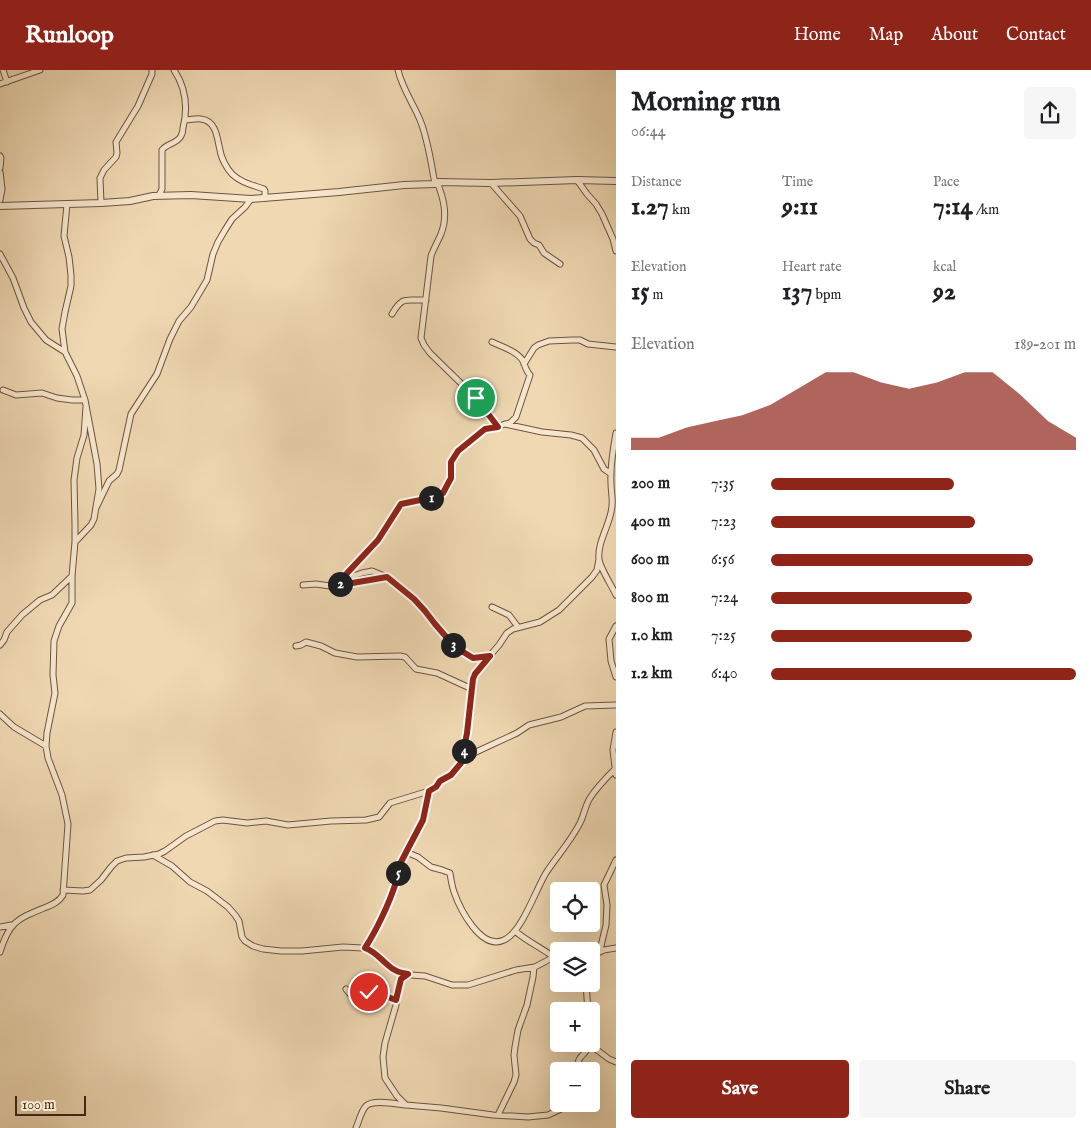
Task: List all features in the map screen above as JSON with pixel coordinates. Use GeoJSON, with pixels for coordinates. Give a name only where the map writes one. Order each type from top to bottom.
{"type":"FeatureCollection","features":[{"type":"Feature","properties":{"kind":"street"},"geometry":{"type":"LineString","coordinates":[[3,70],[6,82]]}},
{"type":"Feature","properties":{"kind":"street"},"geometry":{"type":"LineString","coordinates":[[0,84],[40,70]]}},
{"type":"Feature","properties":{"kind":"street"},"geometry":{"type":"LineString","coordinates":[[101,203],[100,178],[104,170],[116,157],[116,142],[138,106],[152,70]]}},
{"type":"Feature","properties":{"kind":"street"},"geometry":{"type":"LineString","coordinates":[[0,206],[101,203],[159,195],[162,189],[162,150],[164,146],[172,144],[181,136],[186,120],[182,89],[174,70]]}},
{"type":"Feature","properties":{"kind":"street"},"geometry":{"type":"LineString","coordinates":[[398,70],[424,132],[436,183],[442,194],[445,216],[441,233],[431,256],[421,341],[476,398],[498,427]]}},
{"type":"Feature","properties":{"kind":"street"},"geometry":{"type":"LineString","coordinates":[[186,120],[201,119],[212,125],[217,134],[221,154],[229,171],[248,184],[264,189],[265,198]]}},
{"type":"Feature","properties":{"kind":"street"},"geometry":{"type":"LineString","coordinates":[[0,156],[0,168]]}},
{"type":"Feature","properties":{"kind":"street"},"geometry":{"type":"LineString","coordinates":[[0,172],[2,189],[0,200]]}},
{"type":"Feature","properties":{"kind":"street"},"geometry":{"type":"LineString","coordinates":[[577,180],[602,214],[613,238],[616,251]]}},
{"type":"Feature","properties":{"kind":"street"},"geometry":{"type":"LineString","coordinates":[[153,196],[191,195],[251,199],[436,183],[616,181]]}},
{"type":"Feature","properties":{"kind":"street"},"geometry":{"type":"LineString","coordinates":[[491,183],[520,216],[530,239],[539,245],[544,253],[560,264]]}},
{"type":"Feature","properties":{"kind":"street"},"geometry":{"type":"LineString","coordinates":[[96,508],[109,482],[117,474],[122,463],[123,449],[132,414],[157,374],[179,321],[207,280],[213,254],[221,236],[232,219],[251,199]]}},
{"type":"Feature","properties":{"kind":"street"},"geometry":{"type":"LineString","coordinates":[[67,204],[64,236],[72,280],[62,329],[65,352],[77,376],[85,400],[97,464],[99,488],[93,522],[75,542]]}},
{"type":"Feature","properties":{"kind":"street"},"geometry":{"type":"LineString","coordinates":[[0,254],[13,278],[31,322],[46,340],[65,352]]}},
{"type":"Feature","properties":{"kind":"street"},"geometry":{"type":"LineString","coordinates":[[392,314],[402,301],[426,300]]}},
{"type":"Feature","properties":{"kind":"street"},"geometry":{"type":"LineString","coordinates":[[524,364],[534,348],[544,342],[580,340],[588,344],[616,347]]}},
{"type":"Feature","properties":{"kind":"street"},"geometry":{"type":"LineString","coordinates":[[336,585],[378,540],[401,504],[435,497],[443,493],[451,478],[451,462],[458,451],[485,429],[510,423],[516,417],[530,376],[518,356],[492,342]]}},
{"type":"Feature","properties":{"kind":"street"},"geometry":{"type":"LineString","coordinates":[[3,390],[16,395],[42,393],[57,398],[85,400]]}},
{"type":"Feature","properties":{"kind":"street"},"geometry":{"type":"LineString","coordinates":[[0,952],[12,925],[22,917],[58,901],[63,895],[64,890],[68,824],[62,795],[48,758],[46,746],[48,725],[55,693],[54,641],[58,626],[72,603],[75,542],[74,480],[77,458],[84,435],[86,407]]}},
{"type":"Feature","properties":{"kind":"street"},"geometry":{"type":"LineString","coordinates":[[505,424],[582,438],[594,450],[604,469],[610,474]]}},
{"type":"Feature","properties":{"kind":"street"},"geometry":{"type":"LineString","coordinates":[[461,763],[475,674],[507,633],[518,627],[540,622],[559,610],[597,570],[601,547],[613,504],[614,494],[610,474],[616,433]]}},
{"type":"Feature","properties":{"kind":"street"},"geometry":{"type":"LineString","coordinates":[[599,559],[616,595]]}},
{"type":"Feature","properties":{"kind":"street"},"geometry":{"type":"LineString","coordinates":[[0,645],[7,632],[22,615],[40,600],[52,595],[72,576]]}},
{"type":"Feature","properties":{"kind":"street"},"geometry":{"type":"LineString","coordinates":[[303,585],[330,586],[387,577],[414,599],[455,647],[473,658],[490,656]]}},
{"type":"Feature","properties":{"kind":"street"},"geometry":{"type":"LineString","coordinates":[[492,607],[509,615],[518,627]]}},
{"type":"Feature","properties":{"kind":"street"},"geometry":{"type":"LineString","coordinates":[[615,628],[609,639],[609,648],[616,677]]}},
{"type":"Feature","properties":{"kind":"street"},"geometry":{"type":"LineString","coordinates":[[296,646],[310,642],[335,653],[357,657],[405,657],[416,669],[437,673],[472,688]]}},
{"type":"Feature","properties":{"kind":"street"},"geometry":{"type":"LineString","coordinates":[[64,890],[90,890],[117,861],[126,858],[144,857],[165,851],[186,836],[215,821],[247,823],[266,821],[288,825],[366,820],[378,817],[390,803],[429,791],[436,787],[440,781],[451,775],[467,757],[517,733],[529,725],[561,716],[585,706],[616,705]]}},
{"type":"Feature","properties":{"kind":"street"},"geometry":{"type":"LineString","coordinates":[[0,714],[14,727],[46,746]]}},
{"type":"Feature","properties":{"kind":"street"},"geometry":{"type":"LineString","coordinates":[[406,852],[418,857],[431,867],[450,874],[453,890],[462,909],[482,937],[499,942],[506,940],[522,921],[545,874],[580,823],[586,805],[596,788],[615,772],[614,750],[616,732]]}},
{"type":"Feature","properties":{"kind":"street"},"geometry":{"type":"LineString","coordinates":[[365,948],[388,903],[406,852],[423,820],[429,791]]}},
{"type":"Feature","properties":{"kind":"street"},"geometry":{"type":"LineString","coordinates":[[153,855],[172,866],[190,882],[207,891],[228,907],[239,921],[242,937],[245,941],[253,946],[264,949],[302,951],[343,947],[365,948],[373,951],[395,970],[425,976],[452,985],[468,985],[550,961]]}},
{"type":"Feature","properties":{"kind":"street"},"geometry":{"type":"LineString","coordinates":[[600,948],[606,925],[604,885],[616,860]]}},
{"type":"Feature","properties":{"kind":"street"},"geometry":{"type":"LineString","coordinates":[[0,927],[12,925]]}},
{"type":"Feature","properties":{"kind":"street"},"geometry":{"type":"LineString","coordinates":[[515,931],[550,954]]}},
{"type":"Feature","properties":{"kind":"street"},"geometry":{"type":"LineString","coordinates":[[600,952],[616,948]]}},
{"type":"Feature","properties":{"kind":"street"},"geometry":{"type":"LineString","coordinates":[[498,1116],[516,1075],[515,1046],[518,1030],[527,1005],[534,967]]}},
{"type":"Feature","properties":{"kind":"street"},"geometry":{"type":"LineString","coordinates":[[406,1105],[388,1084],[383,1057],[384,1043],[401,979],[408,974]]}},
{"type":"Feature","properties":{"kind":"street"},"geometry":{"type":"LineString","coordinates":[[346,988],[353,996],[369,992],[396,1000]]}},
{"type":"Feature","properties":{"kind":"street"},"geometry":{"type":"LineString","coordinates":[[600,1052],[616,1062]]}},
{"type":"Feature","properties":{"kind":"street"},"geometry":{"type":"LineString","coordinates":[[356,1128],[366,1106],[380,1103],[498,1116],[528,1117],[548,1115],[554,1112]]}},
{"type":"Feature","properties":{"kind":"route"},"geometry":{"type":"LineString","coordinates":[[369,992],[396,1000],[401,979],[408,974],[390,967],[377,954],[365,948],[396,884],[401,862],[423,820],[429,791],[436,787],[440,781],[451,775],[461,763],[467,733],[473,679],[490,656],[473,658],[456,648],[414,599],[387,577],[335,586],[378,540],[401,504],[435,497],[443,493],[451,478],[451,462],[458,451],[485,429],[498,427],[476,398]]}}]}
